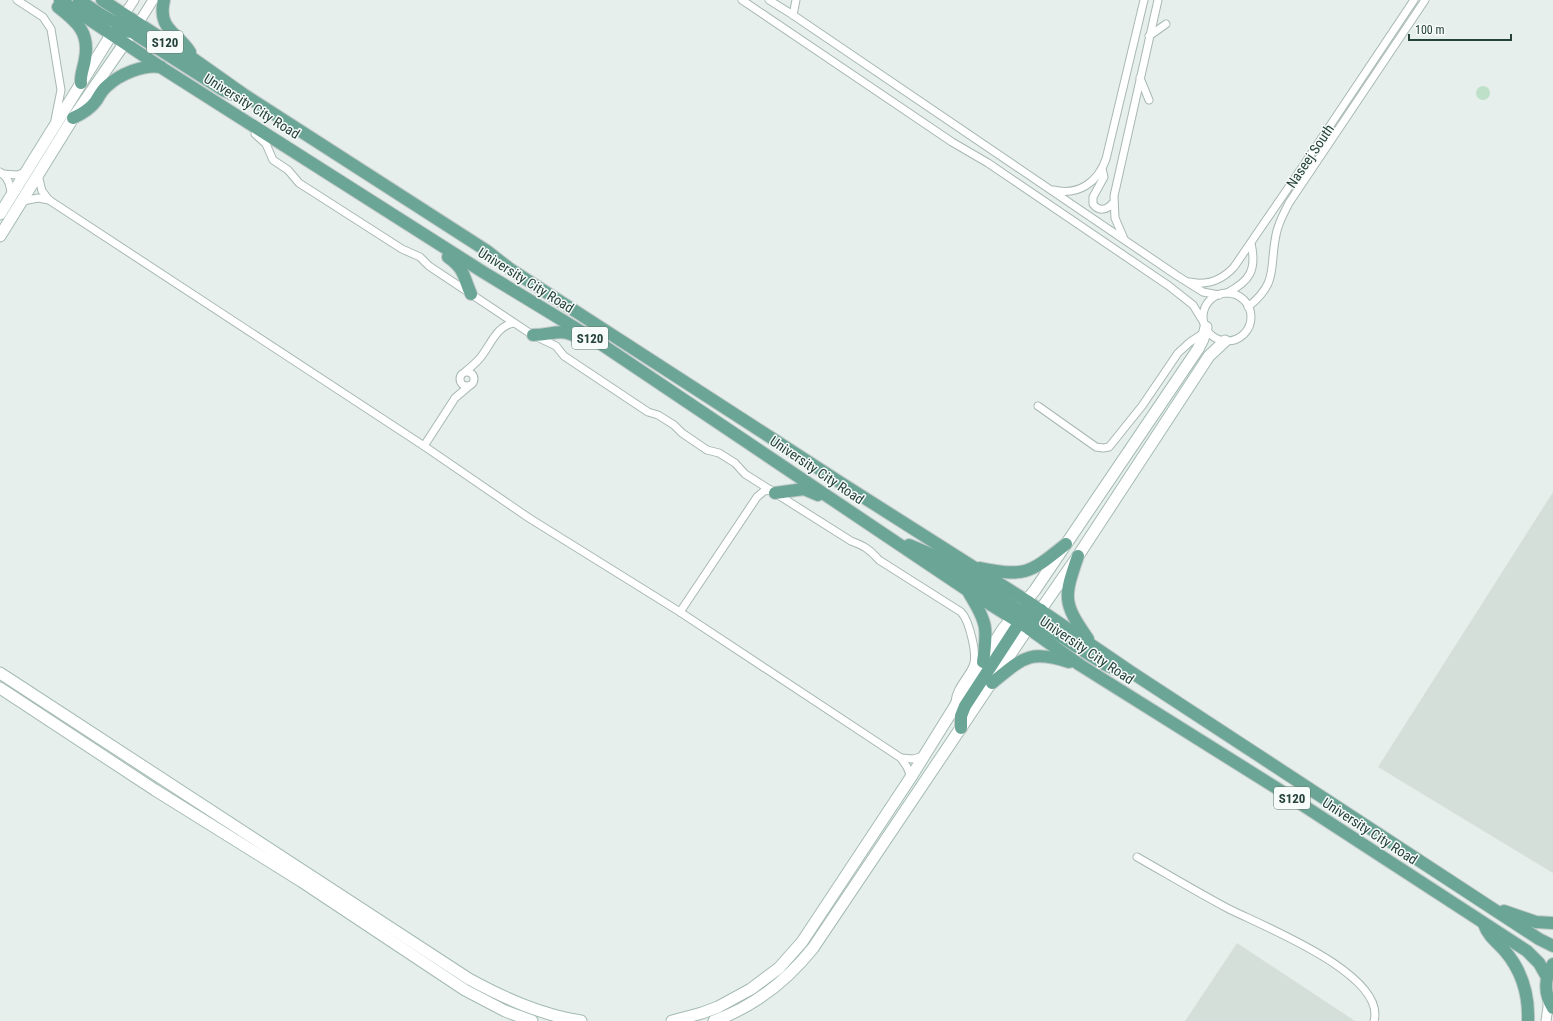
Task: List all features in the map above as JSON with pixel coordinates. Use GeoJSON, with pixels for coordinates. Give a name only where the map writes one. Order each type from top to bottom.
{"type":"FeatureCollection","features":[{"type":"Feature","properties":{"kind":"main road"},"geometry":{"type":"LineString","coordinates":[[52,0],[78,24],[85,38],[86,49],[81,74],[81,83]]}},
{"type":"Feature","properties":{"kind":"main road","name":"University City Road"},"geometry":{"type":"LineString","coordinates":[[60,0],[118,24],[132,33],[192,58],[243,94],[474,243],[510,269],[973,567],[1080,665],[1278,789],[1531,954],[1539,963],[1547,977]]}},
{"type":"Feature","properties":{"kind":"main road"},"geometry":{"type":"LineString","coordinates":[[79,0],[118,24],[124,31],[132,33],[223,90],[232,94],[243,94]]}},
{"type":"Feature","properties":{"kind":"main road","name":"University City Road"},"geometry":{"type":"LineString","coordinates":[[102,0],[118,24]]}},
{"type":"Feature","properties":{"kind":"main road"},"geometry":{"type":"LineString","coordinates":[[164,0],[162,11],[164,21],[171,32],[188,48],[192,58]]}},
{"type":"Feature","properties":{"kind":"main road"},"geometry":{"type":"LineString","coordinates":[[0,214],[118,24]]}},
{"type":"Feature","properties":{"kind":"main road"},"geometry":{"type":"LineString","coordinates":[[0,236],[73,118],[132,33]]}},
{"type":"Feature","properties":{"kind":"main road","name":"University City Road"},"geometry":{"type":"LineString","coordinates":[[132,33],[162,68],[437,241],[483,272],[595,340],[967,590],[1092,644],[1131,672],[1539,939],[1553,946]]}},
{"type":"Feature","properties":{"kind":"main road"},"geometry":{"type":"LineString","coordinates":[[73,118],[89,109],[104,89],[114,80],[140,68],[148,66],[162,68]]}},
{"type":"Feature","properties":{"kind":"main road"},"geometry":{"type":"LineString","coordinates":[[437,241],[444,253],[461,268],[471,294]]}},
{"type":"Feature","properties":{"kind":"main road"},"geometry":{"type":"LineString","coordinates":[[961,728],[961,716],[965,706],[1025,615],[1066,544],[1198,349],[1205,328]]}},
{"type":"Feature","properties":{"kind":"main road"},"geometry":{"type":"LineString","coordinates":[[534,335],[563,332],[571,333],[582,339],[595,340]]}},
{"type":"Feature","properties":{"kind":"main road"},"geometry":{"type":"LineString","coordinates":[[672,1021],[702,1014],[736,998],[766,979],[787,959],[811,930],[911,777],[983,662],[1078,556],[1209,356],[1225,340]]}},
{"type":"Feature","properties":{"kind":"main road"},"geometry":{"type":"LineString","coordinates":[[773,491],[804,489],[831,498]]}},
{"type":"Feature","properties":{"kind":"main road"},"geometry":{"type":"LineString","coordinates":[[898,543],[917,547],[933,555],[1025,615],[1110,667],[1117,670],[1131,672]]}},
{"type":"Feature","properties":{"kind":"main road"},"geometry":{"type":"LineString","coordinates":[[973,567],[1007,573],[1024,572],[1037,566],[1066,544]]}},
{"type":"Feature","properties":{"kind":"main road"},"geometry":{"type":"LineString","coordinates":[[1078,556],[1068,586],[1068,604],[1074,619],[1092,644]]}},
{"type":"Feature","properties":{"kind":"main road"},"geometry":{"type":"LineString","coordinates":[[967,590],[982,616],[986,628],[983,662]]}},
{"type":"Feature","properties":{"kind":"main road"},"geometry":{"type":"LineString","coordinates":[[714,1021],[747,1006],[762,997],[784,980],[813,948],[992,683],[1025,615]]}},
{"type":"Feature","properties":{"kind":"main road"},"geometry":{"type":"LineString","coordinates":[[992,683],[1019,662],[1036,656],[1053,657],[1080,665]]}},
{"type":"Feature","properties":{"kind":"main road"},"geometry":{"type":"LineString","coordinates":[[0,673],[469,979],[533,1009],[581,1021]]}},
{"type":"Feature","properties":{"kind":"main road"},"geometry":{"type":"LineString","coordinates":[[0,688],[155,790],[301,881],[465,990],[505,1011],[532,1021]]}},
{"type":"Feature","properties":{"kind":"main road"},"geometry":{"type":"LineString","coordinates":[[1496,911],[1510,913],[1536,922],[1553,923]]}},
{"type":"Feature","properties":{"kind":"main road"},"geometry":{"type":"LineString","coordinates":[[1484,923],[1490,936],[1511,959],[1522,979],[1528,1001],[1528,1021]]}},
{"type":"Feature","properties":{"kind":"main road"},"geometry":{"type":"LineString","coordinates":[[1550,1004],[1546,992],[1547,977],[1553,964]]}},
{"type":"Feature","properties":{"kind":"street"},"geometry":{"type":"LineString","coordinates":[[17,0],[43,17],[51,29],[61,90],[54,128]]}},
{"type":"Feature","properties":{"kind":"street"},"geometry":{"type":"LineString","coordinates":[[118,24],[134,0]]}},
{"type":"Feature","properties":{"kind":"street"},"geometry":{"type":"LineString","coordinates":[[132,33],[153,0]]}},
{"type":"Feature","properties":{"kind":"street"},"geometry":{"type":"LineString","coordinates":[[742,0],[952,142],[988,163],[1184,297],[1193,304],[1205,328],[1212,335],[1225,340],[1235,339],[1246,330],[1251,316],[1248,307],[1242,298],[1232,294],[1219,295],[1203,292],[1126,242],[774,1]]}},
{"type":"Feature","properties":{"kind":"street"},"geometry":{"type":"LineString","coordinates":[[793,15],[796,0]]}},
{"type":"Feature","properties":{"kind":"street"},"geometry":{"type":"LineString","coordinates":[[1051,190],[1066,192],[1080,189],[1091,183],[1102,169],[1106,158],[1144,0]]}},
{"type":"Feature","properties":{"kind":"street"},"geometry":{"type":"LineString","coordinates":[[1126,242],[1116,223],[1113,203],[1158,0]]}},
{"type":"Feature","properties":{"kind":"street","name":"Naseej South"},"geometry":{"type":"LineString","coordinates":[[1186,281],[1196,284],[1207,283],[1222,277],[1234,267],[1414,0]]}},
{"type":"Feature","properties":{"kind":"street"},"geometry":{"type":"LineString","coordinates":[[1248,307],[1259,297],[1267,286],[1271,273],[1276,232],[1289,203],[1424,0]]}},
{"type":"Feature","properties":{"kind":"street"},"geometry":{"type":"LineString","coordinates":[[1150,36],[1166,24]]}},
{"type":"Feature","properties":{"kind":"street"},"geometry":{"type":"LineString","coordinates":[[1140,78],[1149,100]]}},
{"type":"Feature","properties":{"kind":"street"},"geometry":{"type":"LineString","coordinates":[[235,113],[240,123],[264,140],[274,162],[290,173],[296,181],[402,249],[420,257],[429,266],[514,323],[556,346],[566,358],[648,412],[658,415],[674,425],[680,432],[707,450],[719,453],[735,463],[742,472],[851,541],[872,551],[880,560],[929,590],[961,612],[969,626],[974,661],[956,695],[955,705]]}},
{"type":"Feature","properties":{"kind":"street"},"geometry":{"type":"LineString","coordinates":[[988,163],[996,152]]}},
{"type":"Feature","properties":{"kind":"street"},"geometry":{"type":"LineString","coordinates":[[1102,169],[1104,177],[1093,198],[1093,204],[1097,208],[1103,210],[1109,208],[1113,203]]}},
{"type":"Feature","properties":{"kind":"street"},"geometry":{"type":"LineString","coordinates":[[2,173],[12,175],[26,172]]}},
{"type":"Feature","properties":{"kind":"street"},"geometry":{"type":"LineString","coordinates":[[2,173],[10,187],[11,197]]}},
{"type":"Feature","properties":{"kind":"street"},"geometry":{"type":"LineString","coordinates":[[38,175],[42,191],[49,200],[424,446],[529,518],[680,612],[901,758],[911,777]]}},
{"type":"Feature","properties":{"kind":"street"},"geometry":{"type":"LineString","coordinates":[[23,200],[38,198],[49,200]]}},
{"type":"Feature","properties":{"kind":"street"},"geometry":{"type":"LineString","coordinates":[[1227,294],[1242,285],[1251,274],[1253,260],[1251,243]]}},
{"type":"Feature","properties":{"kind":"street"},"geometry":{"type":"LineString","coordinates":[[1038,406],[1096,447],[1109,447],[1142,406],[1178,354],[1205,328],[1205,308],[1210,300],[1219,295]]}},
{"type":"Feature","properties":{"kind":"street"},"geometry":{"type":"LineString","coordinates":[[498,333],[500,323],[499,313]]}},
{"type":"Feature","properties":{"kind":"street"},"geometry":{"type":"LineString","coordinates":[[455,398],[461,375],[480,358],[498,333],[505,326],[514,323]]}},
{"type":"Feature","properties":{"kind":"street"},"geometry":{"type":"LineString","coordinates":[[424,446],[455,398],[473,383],[480,358]]}},
{"type":"Feature","properties":{"kind":"street"},"geometry":{"type":"LineString","coordinates":[[466,371],[471,372],[474,375]]}},
{"type":"Feature","properties":{"kind":"street"},"geometry":{"type":"LineString","coordinates":[[460,381],[463,385],[468,386]]}},
{"type":"Feature","properties":{"kind":"street"},"geometry":{"type":"LineString","coordinates":[[755,501],[757,493],[756,480]]}},
{"type":"Feature","properties":{"kind":"street"},"geometry":{"type":"LineString","coordinates":[[680,612],[755,501],[762,493],[773,491]]}},
{"type":"Feature","properties":{"kind":"street"},"geometry":{"type":"LineString","coordinates":[[901,758],[912,759],[924,756]]}},
{"type":"Feature","properties":{"kind":"street"},"geometry":{"type":"LineString","coordinates":[[1137,857],[1232,910],[1302,944],[1347,973],[1360,984],[1371,998],[1375,1010],[1374,1021]]}},
{"type":"Feature","properties":{"kind":"street"},"geometry":{"type":"LineString","coordinates":[[1546,1021],[1550,1004]]}},
{"type":"Feature","properties":{"kind":"shaded area"},"geometry":{"type":"Polygon","coordinates":[[[1553,492],[1553,873],[1378,767],[1553,492]]]}},
{"type":"Feature","properties":{"kind":"shaded area"},"geometry":{"type":"Polygon","coordinates":[[[1237,943],[1355,1021],[1185,1021],[1237,943]]]}},
{"type":"Feature","properties":{"kind":"green space"},"geometry":{"type":"Polygon","coordinates":[[[1483,86],[1488,88],[1490,93],[1488,98],[1483,100],[1478,98],[1476,93],[1478,88],[1483,86]]]}}]}
